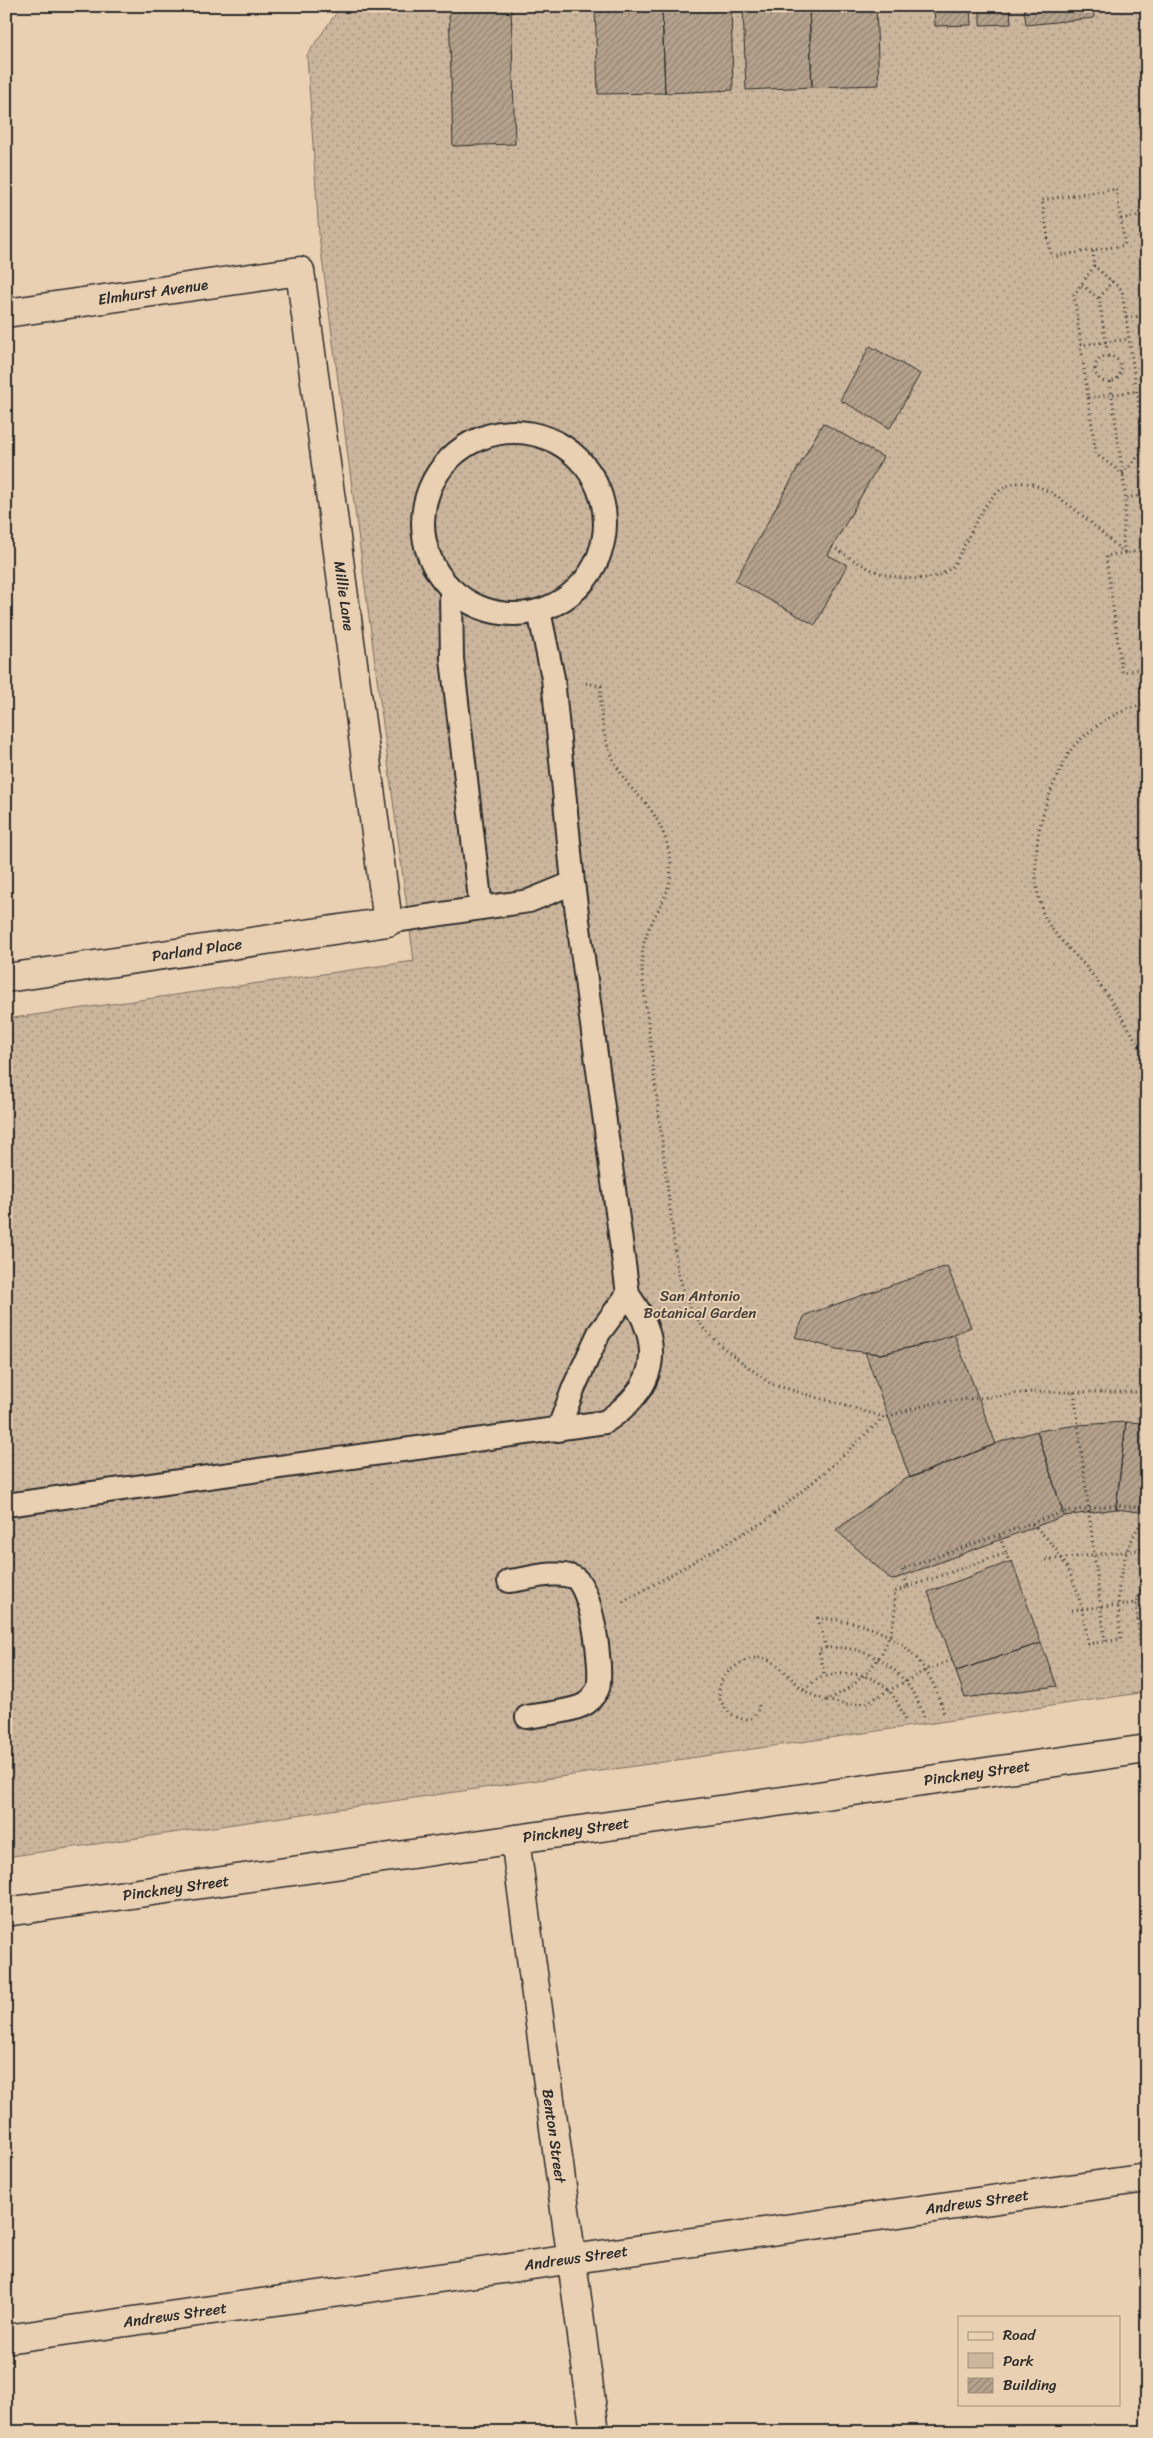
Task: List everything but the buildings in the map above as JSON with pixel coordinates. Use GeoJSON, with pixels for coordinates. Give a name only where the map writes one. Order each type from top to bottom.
{"type":"FeatureCollection","features":[{"type":"Feature","properties":{"kind":"street","name":"Elmhurst Avenue"},"geometry":{"type":"LineString","coordinates":[[6,313],[300,271]]}},
{"type":"Feature","properties":{"kind":"street","name":"Millie Lane"},"geometry":{"type":"LineString","coordinates":[[300,271],[388,922]]}},
{"type":"Feature","properties":{"kind":"street","name":"Parland Place"},"geometry":{"type":"LineString","coordinates":[[6,978],[388,922]]}},
{"type":"Feature","properties":{"kind":"street","name":"Pinckney Street"},"geometry":{"type":"LineString","coordinates":[[6,1912],[1147,1749]]}},
{"type":"Feature","properties":{"kind":"street","name":"Benton Street"},"geometry":{"type":"LineString","coordinates":[[515,1839],[570,2259],[595,2432]]}},
{"type":"Feature","properties":{"kind":"street","name":"Andrews Street"},"geometry":{"type":"LineString","coordinates":[[6,2340],[1147,2178]]}},
{"type":"Feature","properties":{"kind":"lane"},"geometry":{"type":"LineString","coordinates":[[503,432],[533,433],[561,444],[583,463],[599,489],[606,518],[603,548],[589,576],[567,598],[539,612],[508,615],[478,608],[452,592],[432,567],[422,538],[422,509],[432,480],[450,457],[475,440],[503,432]]}},
{"type":"Feature","properties":{"kind":"lane"},"geometry":{"type":"LineString","coordinates":[[452,592],[452,658],[481,908]]}},
{"type":"Feature","properties":{"kind":"lane"},"geometry":{"type":"LineString","coordinates":[[6,1504],[558,1430],[605,1422],[626,1408],[646,1382],[652,1350],[644,1320],[628,1294],[574,882],[553,678],[539,612]]}},
{"type":"Feature","properties":{"kind":"lane"},"geometry":{"type":"LineString","coordinates":[[388,922],[528,901],[574,882]]}},
{"type":"Feature","properties":{"kind":"lane"},"geometry":{"type":"LineString","coordinates":[[558,1430],[574,1387],[599,1333],[628,1294]]}},
{"type":"Feature","properties":{"kind":"lane"},"geometry":{"type":"LineString","coordinates":[[509,1581],[560,1575],[575,1577],[584,1588],[590,1604],[600,1673],[598,1690],[588,1703],[565,1710],[527,1717]]}},
{"type":"Feature","properties":{"kind":"path"},"geometry":{"type":"LineString","coordinates":[[1116,189],[1120,219],[1125,246],[1051,257],[1042,200],[1116,189]]}},
{"type":"Feature","properties":{"kind":"path"},"geometry":{"type":"LineString","coordinates":[[1120,219],[1147,214]]}},
{"type":"Feature","properties":{"kind":"path"},"geometry":{"type":"LineString","coordinates":[[1093,251],[1094,266],[1074,295],[1080,345],[1096,454],[1123,474]]}},
{"type":"Feature","properties":{"kind":"path"},"geometry":{"type":"LineString","coordinates":[[1094,266],[1122,290],[1146,448],[1123,474]]}},
{"type":"Feature","properties":{"kind":"path"},"geometry":{"type":"LineString","coordinates":[[1099,298],[1112,281]]}},
{"type":"Feature","properties":{"kind":"path"},"geometry":{"type":"LineString","coordinates":[[1082,285],[1099,298],[1108,357]]}},
{"type":"Feature","properties":{"kind":"path"},"geometry":{"type":"LineString","coordinates":[[1126,318],[1147,315]]}},
{"type":"Feature","properties":{"kind":"path"},"geometry":{"type":"LineString","coordinates":[[1080,345],[1130,339]]}},
{"type":"Feature","properties":{"kind":"path"},"geometry":{"type":"LineString","coordinates":[[1108,357],[1116,359],[1121,370],[1117,378],[1110,382],[1102,380],[1096,371],[1097,363],[1108,357]]}},
{"type":"Feature","properties":{"kind":"path"},"geometry":{"type":"LineString","coordinates":[[1110,382],[1126,498],[1123,540],[1125,553]]}},
{"type":"Feature","properties":{"kind":"path"},"geometry":{"type":"LineString","coordinates":[[1088,398],[1137,391]]}},
{"type":"Feature","properties":{"kind":"path"},"geometry":{"type":"LineString","coordinates":[[832,547],[884,575],[911,579],[938,576],[953,566],[986,504],[999,490],[1016,484],[1035,485],[1058,497],[1125,553]]}},
{"type":"Feature","properties":{"kind":"path"},"geometry":{"type":"LineString","coordinates":[[1126,498],[1147,494]]}},
{"type":"Feature","properties":{"kind":"path"},"geometry":{"type":"LineString","coordinates":[[1147,550],[1106,556],[1122,672],[1147,668]]}},
{"type":"Feature","properties":{"kind":"path"},"geometry":{"type":"LineString","coordinates":[[553,678],[601,686],[600,714],[608,749],[617,768],[628,784],[646,803],[662,829],[670,856],[670,882],[665,899],[647,933],[642,972],[677,1267],[685,1297],[702,1327],[722,1347],[771,1384],[884,1417]]}},
{"type":"Feature","properties":{"kind":"path"},"geometry":{"type":"LineString","coordinates":[[1147,704],[1132,706],[1102,723],[1072,748],[1050,788],[1042,815],[1037,852],[1037,885],[1042,912],[1059,937],[1086,967],[1124,1018],[1142,1052],[1147,1055]]}},
{"type":"Feature","properties":{"kind":"path"},"geometry":{"type":"LineString","coordinates":[[619,1608],[623,1602],[767,1520],[833,1465],[884,1417],[934,1403],[1031,1392],[1147,1392]]}},
{"type":"Feature","properties":{"kind":"path"},"geometry":{"type":"LineString","coordinates":[[1074,1392],[1104,1641]]}},
{"type":"Feature","properties":{"kind":"path"},"geometry":{"type":"LineString","coordinates":[[908,1587],[902,1569],[1063,1512],[1116,1505],[1147,1509]]}},
{"type":"Feature","properties":{"kind":"path"},"geometry":{"type":"LineString","coordinates":[[1031,1523],[1052,1544],[1075,1582],[1083,1610],[1088,1644],[1121,1639],[1117,1605],[1120,1576],[1126,1550],[1147,1514]]}},
{"type":"Feature","properties":{"kind":"path"},"geometry":{"type":"LineString","coordinates":[[999,1535],[1009,1562]]}},
{"type":"Feature","properties":{"kind":"path"},"geometry":{"type":"LineString","coordinates":[[1046,1560],[1147,1548]]}},
{"type":"Feature","properties":{"kind":"path"},"geometry":{"type":"LineString","coordinates":[[826,1700],[855,1684],[879,1658],[889,1635],[895,1610],[894,1592],[1006,1553]]}},
{"type":"Feature","properties":{"kind":"path"},"geometry":{"type":"LineString","coordinates":[[1147,1566],[1137,1603],[1142,1660],[1147,1660]]}},
{"type":"Feature","properties":{"kind":"path"},"geometry":{"type":"LineString","coordinates":[[1138,1596],[1147,1602]]}},
{"type":"Feature","properties":{"kind":"path"},"geometry":{"type":"LineString","coordinates":[[1072,1610],[1137,1603]]}},
{"type":"Feature","properties":{"kind":"path"},"geometry":{"type":"LineString","coordinates":[[826,1648],[818,1618],[845,1620],[878,1629],[889,1635],[907,1649],[926,1671],[936,1690],[944,1714]]}},
{"type":"Feature","properties":{"kind":"path"},"geometry":{"type":"LineString","coordinates":[[825,1676],[818,1650],[826,1648],[851,1648],[879,1658],[906,1680],[921,1704],[924,1717]]}},
{"type":"Feature","properties":{"kind":"path"},"geometry":{"type":"LineString","coordinates":[[759,1704],[758,1711],[753,1716],[743,1719],[733,1716],[721,1704],[719,1695],[725,1676],[747,1660],[756,1658],[774,1662],[811,1694],[846,1706],[874,1700],[906,1680],[952,1660]]}},
{"type":"Feature","properties":{"kind":"path"},"geometry":{"type":"LineString","coordinates":[[804,1689],[825,1676],[845,1673],[864,1676],[876,1680],[890,1690],[905,1720]]}},
{"type":"Feature","properties":{"kind":"green space","name":"San Antonio Botanical Garden"},"geometry":{"type":"Polygon","coordinates":[[[341,6],[1147,6],[1147,1692],[6,1857],[6,1019],[414,961],[319,235],[307,55],[341,6]]]}}]}
